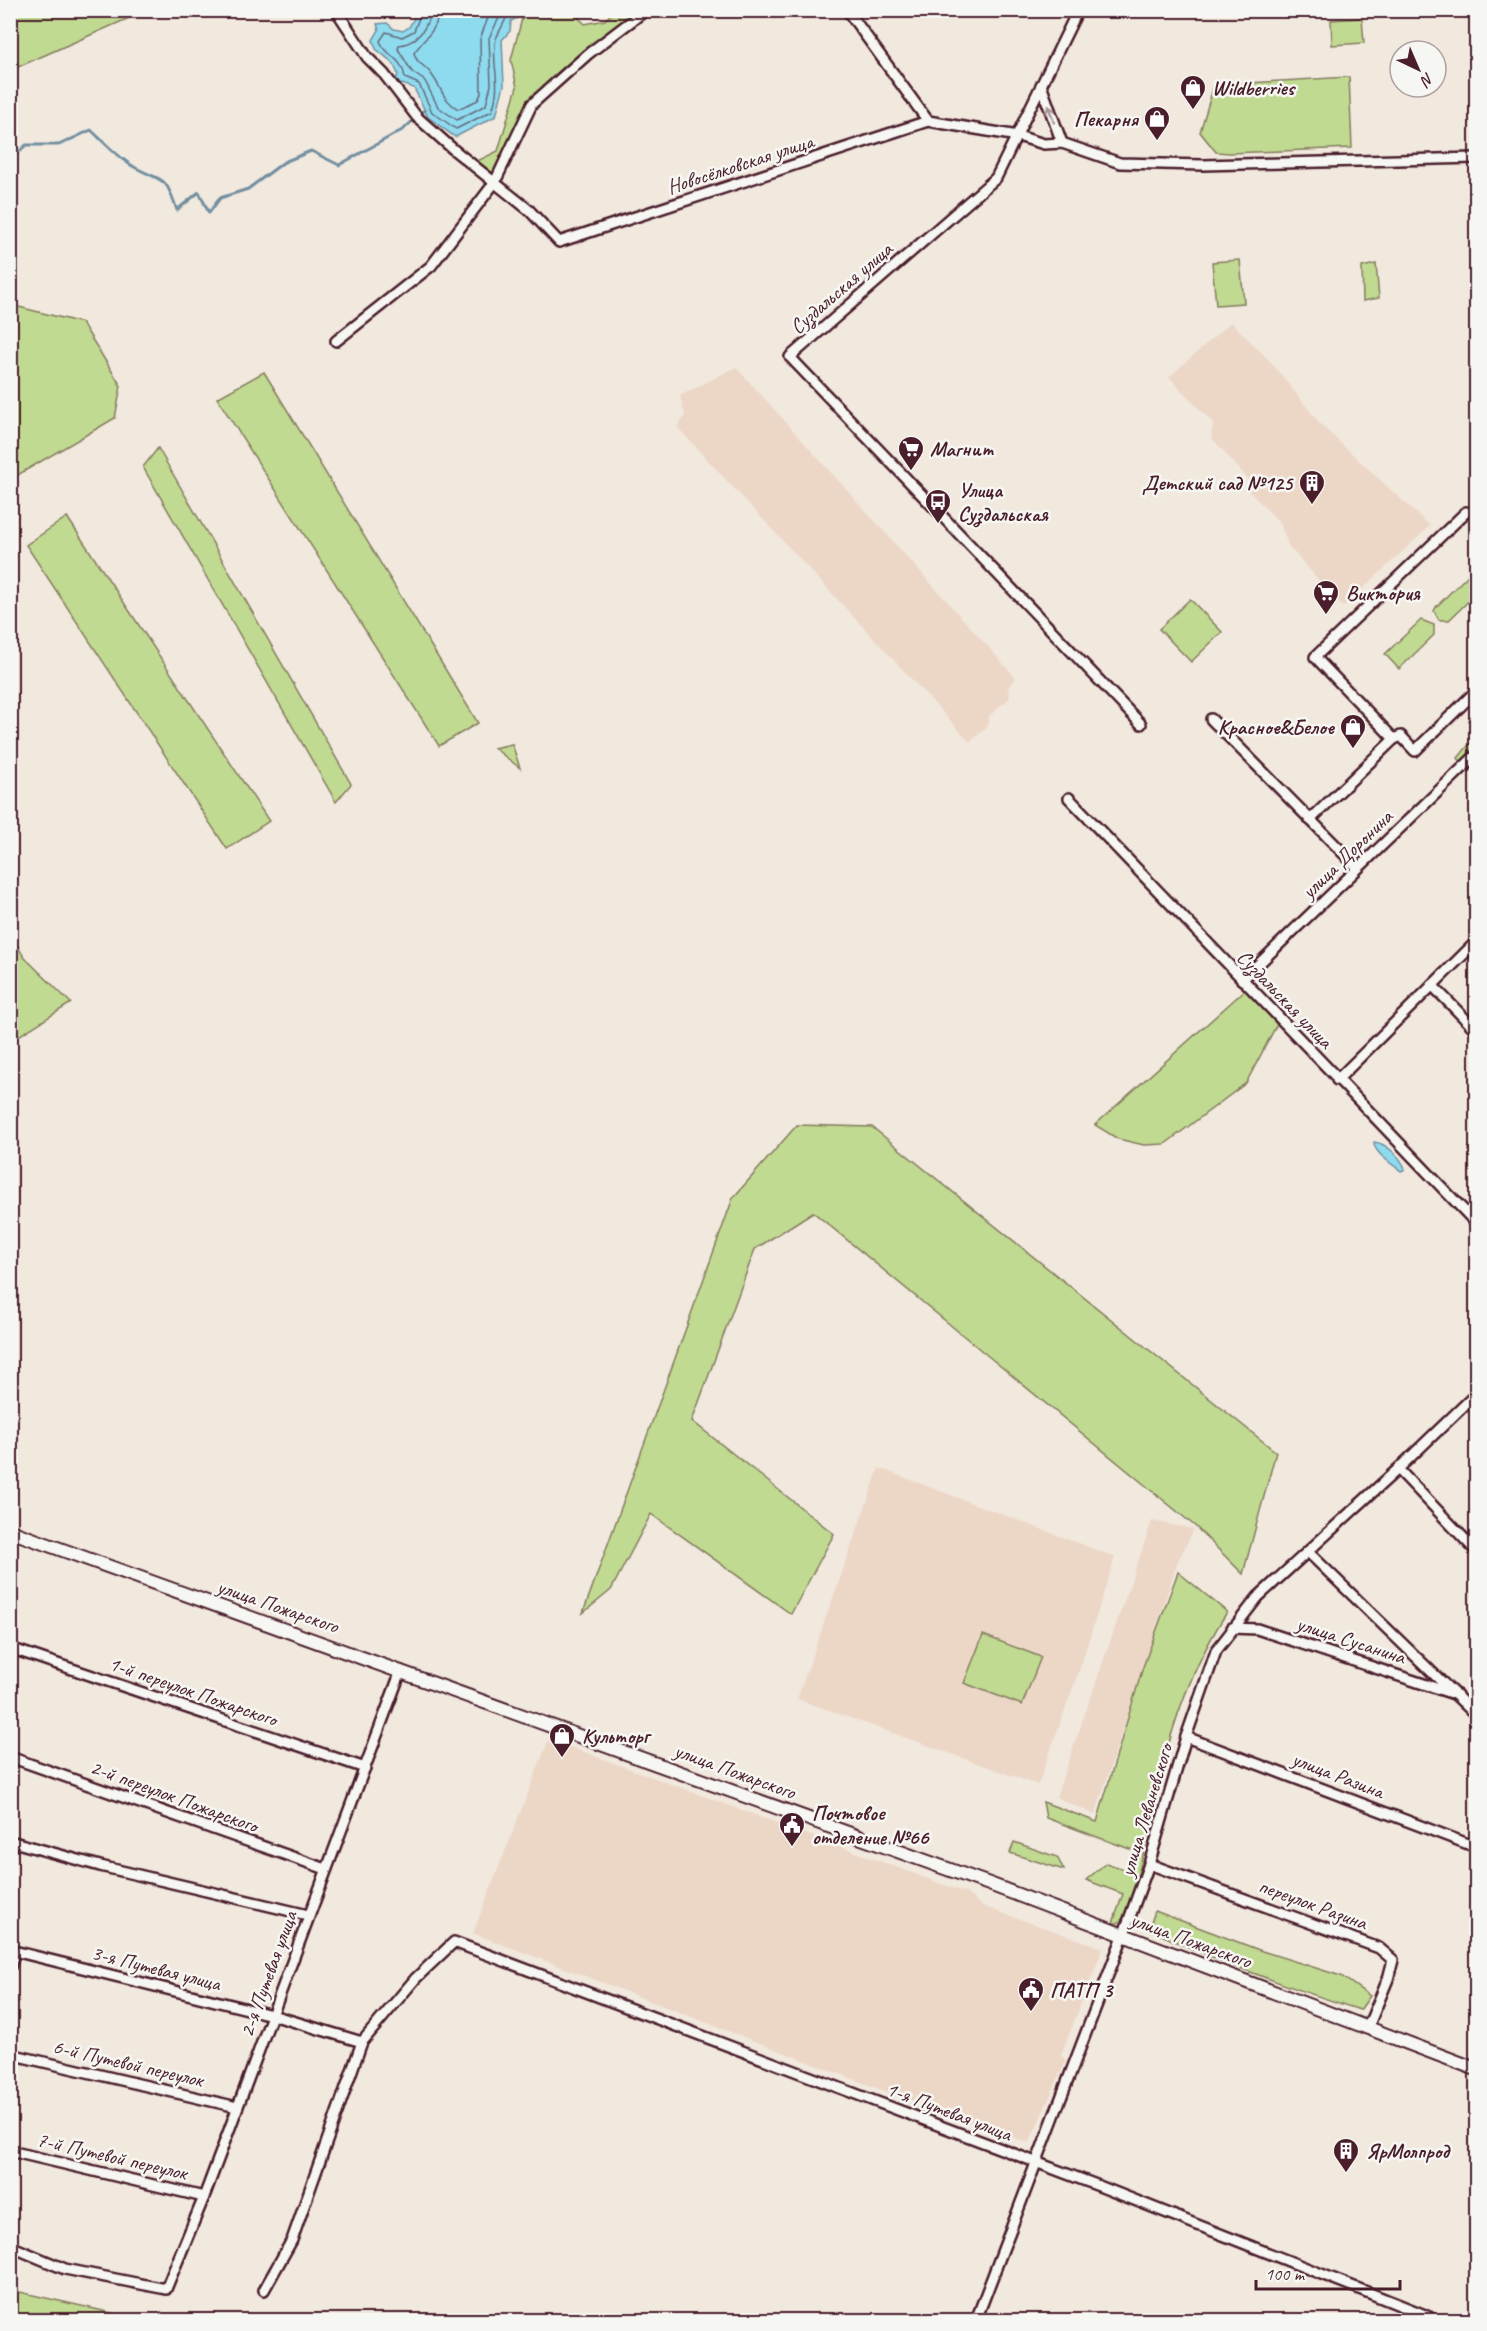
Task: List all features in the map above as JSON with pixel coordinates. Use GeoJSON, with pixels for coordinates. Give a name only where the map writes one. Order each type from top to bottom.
{"type":"FeatureCollection","features":[{"type":"Feature","properties":{"kind":"street"},"geometry":{"type":"LineString","coordinates":[[336,10],[367,57],[384,74],[417,117],[495,182]]}},
{"type":"Feature","properties":{"kind":"street"},"geometry":{"type":"LineString","coordinates":[[336,341],[431,266],[495,182],[532,104],[588,54],[646,10]]}},
{"type":"Feature","properties":{"kind":"street"},"geometry":{"type":"LineString","coordinates":[[847,10],[928,121]]}},
{"type":"Feature","properties":{"kind":"street","name":"Суздальская улица"},"geometry":{"type":"LineString","coordinates":[[1078,10],[996,178],[790,357],[1141,724]]}},
{"type":"Feature","properties":{"kind":"street"},"geometry":{"type":"LineString","coordinates":[[1041,85],[1062,143]]}},
{"type":"Feature","properties":{"kind":"street","name":"Новосёлковская улица"},"geometry":{"type":"LineString","coordinates":[[495,182],[529,210],[559,242],[928,121],[1018,135],[1044,144],[1062,143],[1120,163],[1203,165],[1476,158]]}},
{"type":"Feature","properties":{"kind":"street"},"geometry":{"type":"LineString","coordinates":[[1394,739],[1315,657],[1466,512]]}},
{"type":"Feature","properties":{"kind":"street"},"geometry":{"type":"LineString","coordinates":[[1310,820],[1394,739],[1401,736],[1415,751],[1476,691]]}},
{"type":"Feature","properties":{"kind":"street"},"geometry":{"type":"LineString","coordinates":[[1211,719],[1358,868]]}},
{"type":"Feature","properties":{"kind":"street","name":"улица Доронина"},"geometry":{"type":"LineString","coordinates":[[1242,980],[1476,755]]}},
{"type":"Feature","properties":{"kind":"street","name":"Суздальская улица"},"geometry":{"type":"LineString","coordinates":[[1069,798],[1476,1223]]}},
{"type":"Feature","properties":{"kind":"street"},"geometry":{"type":"LineString","coordinates":[[1337,1080],[1476,942]]}},
{"type":"Feature","properties":{"kind":"street"},"geometry":{"type":"LineString","coordinates":[[1432,985],[1476,1030]]}},
{"type":"Feature","properties":{"kind":"street","name":"улица Леваневского"},"geometry":{"type":"LineString","coordinates":[[976,2320],[1149,1864],[1186,1737],[1216,1651],[1258,1597],[1476,1396]]}},
{"type":"Feature","properties":{"kind":"street"},"geometry":{"type":"LineString","coordinates":[[1398,1470],[1476,1551]]}},
{"type":"Feature","properties":{"kind":"street","name":"улица Пожарского"},"geometry":{"type":"LineString","coordinates":[[10,1531],[970,1877],[1476,2069]]}},
{"type":"Feature","properties":{"kind":"street"},"geometry":{"type":"LineString","coordinates":[[1308,1552],[1476,1714]]}},
{"type":"Feature","properties":{"kind":"street","name":"улица Сусанина"},"geometry":{"type":"LineString","coordinates":[[1232,1628],[1257,1629],[1457,1695]]}},
{"type":"Feature","properties":{"kind":"street","name":"1-й переулок Пожарского"},"geometry":{"type":"LineString","coordinates":[[10,1648],[365,1768]]}},
{"type":"Feature","properties":{"kind":"street","name":"2-я Путевая улица"},"geometry":{"type":"LineString","coordinates":[[10,2246],[65,2269],[166,2289],[204,2197],[401,1671]]}},
{"type":"Feature","properties":{"kind":"street","name":"улица Разина"},"geometry":{"type":"LineString","coordinates":[[1186,1737],[1476,1847]]}},
{"type":"Feature","properties":{"kind":"street","name":"2-й переулок Пожарского"},"geometry":{"type":"LineString","coordinates":[[10,1757],[326,1869]]}},
{"type":"Feature","properties":{"kind":"street"},"geometry":{"type":"LineString","coordinates":[[10,1841],[99,1866],[308,1915]]}},
{"type":"Feature","properties":{"kind":"street","name":"переулок Разина"},"geometry":{"type":"LineString","coordinates":[[1149,1864],[1379,1948],[1393,1960],[1388,1979],[1368,2027]]}},
{"type":"Feature","properties":{"kind":"street","name":"1-я Путевая улица"},"geometry":{"type":"LineString","coordinates":[[362,2042],[416,1978],[454,1942],[1036,2163],[1430,2317]]}},
{"type":"Feature","properties":{"kind":"street"},"geometry":{"type":"LineString","coordinates":[[10,1967],[13,1950]]}},
{"type":"Feature","properties":{"kind":"street","name":"3-я Путевая улица"},"geometry":{"type":"LineString","coordinates":[[13,1950],[272,2015],[362,2042]]}},
{"type":"Feature","properties":{"kind":"street"},"geometry":{"type":"LineString","coordinates":[[264,2290],[292,2240],[362,2042]]}},
{"type":"Feature","properties":{"kind":"street","name":"6-й Путевой переулок"},"geometry":{"type":"LineString","coordinates":[[10,2054],[237,2107]]}},
{"type":"Feature","properties":{"kind":"street","name":"7-й Путевой переулок"},"geometry":{"type":"LineString","coordinates":[[10,2151],[204,2197]]}},
{"type":"Feature","properties":{"kind":"shaded area"},"geometry":{"type":"Polygon","coordinates":[[[1231,322],[1271,362],[1321,425],[1430,526],[1343,607],[1289,547],[1280,523],[1247,489],[1249,480],[1211,437],[1213,423],[1169,377],[1231,322]]]}},
{"type":"Feature","properties":{"kind":"shaded area"},"geometry":{"type":"Polygon","coordinates":[[[736,367],[1016,678],[1008,687],[1010,698],[990,715],[987,727],[970,742],[677,427],[685,416],[680,396],[736,367]]]}},
{"type":"Feature","properties":{"kind":"shaded area"},"geometry":{"type":"Polygon","coordinates":[[[879,1468],[1115,1557],[1080,1668],[1038,1785],[797,1699],[879,1468]]]}},
{"type":"Feature","properties":{"kind":"shaded area"},"geometry":{"type":"Polygon","coordinates":[[[1152,1521],[1194,1529],[1178,1561],[1095,1815],[1056,1797],[1152,1521]]]}},
{"type":"Feature","properties":{"kind":"shaded area"},"geometry":{"type":"Polygon","coordinates":[[[549,1739],[966,1893],[982,1906],[1103,1948],[1061,2055],[1066,2061],[1029,2143],[894,2094],[890,2090],[887,2092],[473,1933],[549,1739]]]}},
{"type":"Feature","properties":{"kind":"green space"},"geometry":{"type":"Polygon","coordinates":[[[11,10],[145,11],[11,70],[11,10]]]}},
{"type":"Feature","properties":{"kind":"green space"},"geometry":{"type":"Polygon","coordinates":[[[524,11],[571,11],[585,24],[605,20],[614,11],[631,16],[580,54],[543,86],[528,106],[504,156],[492,174],[475,162],[498,151],[517,87],[511,60],[524,11]]]}},
{"type":"Feature","properties":{"kind":"green space"},"geometry":{"type":"Polygon","coordinates":[[[1362,18],[1364,43],[1332,45],[1331,20],[1362,18]]]}},
{"type":"Feature","properties":{"kind":"green space"},"geometry":{"type":"Polygon","coordinates":[[[1349,77],[1352,148],[1216,152],[1200,132],[1214,85],[1349,77]]]}},
{"type":"Feature","properties":{"kind":"green space"},"geometry":{"type":"Polygon","coordinates":[[[1240,260],[1244,303],[1216,305],[1212,262],[1240,260]]]}},
{"type":"Feature","properties":{"kind":"green space"},"geometry":{"type":"Polygon","coordinates":[[[1376,264],[1379,298],[1363,301],[1362,267],[1376,264]]]}},
{"type":"Feature","properties":{"kind":"green space"},"geometry":{"type":"Polygon","coordinates":[[[11,305],[82,323],[121,386],[115,418],[11,479],[11,305]]]}},
{"type":"Feature","properties":{"kind":"green space"},"geometry":{"type":"Polygon","coordinates":[[[264,372],[478,723],[439,746],[217,398],[264,372]]]}},
{"type":"Feature","properties":{"kind":"green space"},"geometry":{"type":"Polygon","coordinates":[[[158,448],[351,784],[336,802],[143,467],[158,448]]]}},
{"type":"Feature","properties":{"kind":"green space"},"geometry":{"type":"Polygon","coordinates":[[[67,517],[269,821],[227,849],[26,545],[67,517]]]}},
{"type":"Feature","properties":{"kind":"green space"},"geometry":{"type":"Polygon","coordinates":[[[1469,574],[1476,582],[1476,594],[1449,620],[1439,620],[1434,611],[1436,607],[1469,574]]]}},
{"type":"Feature","properties":{"kind":"green space"},"geometry":{"type":"Polygon","coordinates":[[[1190,599],[1222,632],[1191,662],[1159,629],[1190,599]]]}},
{"type":"Feature","properties":{"kind":"green space"},"geometry":{"type":"Polygon","coordinates":[[[1421,620],[1434,625],[1434,635],[1399,669],[1385,654],[1421,620]]]}},
{"type":"Feature","properties":{"kind":"green space"},"geometry":{"type":"Polygon","coordinates":[[[1476,736],[1476,750],[1462,763],[1458,758],[1476,736]]]}},
{"type":"Feature","properties":{"kind":"green space"},"geometry":{"type":"Polygon","coordinates":[[[512,744],[520,768],[494,748],[512,744]]]}},
{"type":"Feature","properties":{"kind":"green space"},"geometry":{"type":"Polygon","coordinates":[[[10,932],[24,957],[71,1003],[11,1041],[10,932]]]}},
{"type":"Feature","properties":{"kind":"green space"},"geometry":{"type":"Polygon","coordinates":[[[1246,989],[1277,1024],[1246,1083],[1165,1144],[1144,1145],[1118,1139],[1095,1125],[1246,989]]]}},
{"type":"Feature","properties":{"kind":"green space"},"geometry":{"type":"Polygon","coordinates":[[[797,1125],[872,1127],[1276,1452],[1243,1574],[1196,1527],[813,1212],[755,1249],[692,1421],[834,1534],[791,1614],[651,1514],[611,1590],[583,1613],[733,1198],[797,1125]]]}},
{"type":"Feature","properties":{"kind":"green space"},"geometry":{"type":"Polygon","coordinates":[[[1178,1572],[1227,1612],[1200,1661],[1178,1714],[1131,1897],[1124,1917],[1118,1923],[1113,1923],[1123,1894],[1086,1880],[1106,1863],[1127,1870],[1135,1851],[1046,1818],[1043,1802],[1097,1822],[1143,1667],[1178,1572]]]}},
{"type":"Feature","properties":{"kind":"green space"},"geometry":{"type":"Polygon","coordinates":[[[983,1635],[1041,1657],[1022,1705],[964,1683],[983,1635]]]}},
{"type":"Feature","properties":{"kind":"green space"},"geometry":{"type":"Polygon","coordinates":[[[1014,1842],[1057,1857],[1064,1870],[1010,1853],[1014,1842]]]}},
{"type":"Feature","properties":{"kind":"green space"},"geometry":{"type":"Polygon","coordinates":[[[1155,1911],[1262,1951],[1341,1976],[1370,1996],[1360,2010],[1227,1963],[1149,1929],[1155,1911]]]}},
{"type":"Feature","properties":{"kind":"green space"},"geometry":{"type":"Polygon","coordinates":[[[11,2290],[143,2320],[11,2320],[11,2290]]]}},
{"type":"Feature","properties":{"kind":"water"},"geometry":{"type":"Polygon","coordinates":[[[418,11],[523,11],[520,17],[511,21],[510,31],[502,40],[504,85],[496,116],[455,137],[428,117],[414,88],[402,84],[398,87],[395,83],[398,74],[393,63],[376,49],[373,40],[379,30],[377,24],[387,23],[394,29],[403,31],[409,27],[418,11]]]}},
{"type":"Feature","properties":{"kind":"water"},"geometry":{"type":"Polygon","coordinates":[[[1374,1142],[1393,1152],[1401,1160],[1405,1169],[1401,1171],[1384,1158],[1374,1142]]]}},
{"type":"Feature","properties":{"kind":"waterway"},"geometry":{"type":"LineString","coordinates":[[10,161],[26,145],[59,145],[91,130],[124,160],[163,182],[170,191],[177,210],[199,192],[209,213],[220,198],[248,189],[284,162],[311,151],[339,165],[404,129],[424,110]]}},
{"type":"Feature","properties":{"kind":"place","name":"Wildberries"},"geometry":{"type":"Point","coordinates":[1193,111]}},
{"type":"Feature","properties":{"kind":"place","name":"Пекарня"},"geometry":{"type":"Point","coordinates":[1157,142]}},
{"type":"Feature","properties":{"kind":"place","name":"Магнит"},"geometry":{"type":"Point","coordinates":[911,472]}},
{"type":"Feature","properties":{"kind":"place","name":"Детский сад №125"},"geometry":{"type":"Point","coordinates":[1312,506]}},
{"type":"Feature","properties":{"kind":"place","name":"Улица Суздальская"},"geometry":{"type":"Point","coordinates":[938,525]}},
{"type":"Feature","properties":{"kind":"place","name":"Виктория"},"geometry":{"type":"Point","coordinates":[1326,616]}},
{"type":"Feature","properties":{"kind":"place","name":"Красное&Белое"},"geometry":{"type":"Point","coordinates":[1353,750]}},
{"type":"Feature","properties":{"kind":"place","name":"Культорг"},"geometry":{"type":"Point","coordinates":[562,1759]}},
{"type":"Feature","properties":{"kind":"place","name":"Почтовое отделение №66"},"geometry":{"type":"Point","coordinates":[792,1848]}},
{"type":"Feature","properties":{"kind":"place","name":"ПАТП 3"},"geometry":{"type":"Point","coordinates":[1031,2013]}},
{"type":"Feature","properties":{"kind":"place","name":"ЯрМолпрод"},"geometry":{"type":"Point","coordinates":[1346,2174]}}]}
